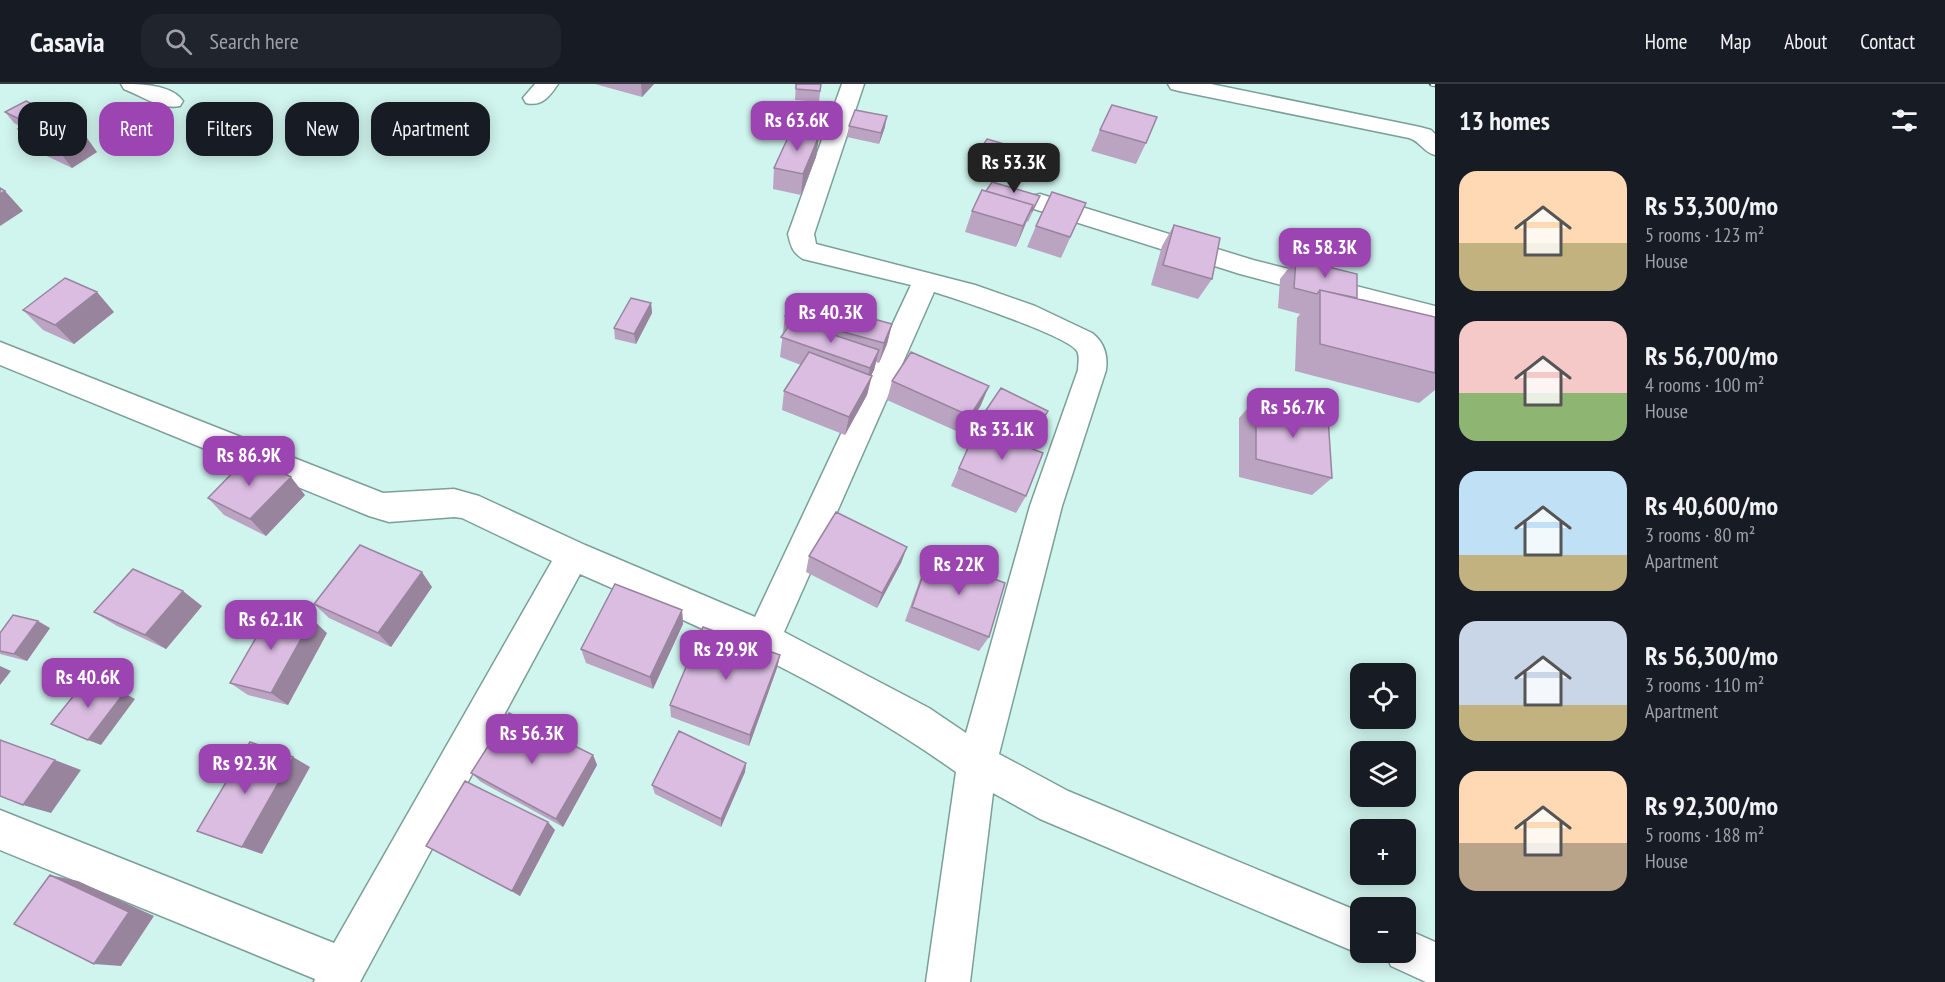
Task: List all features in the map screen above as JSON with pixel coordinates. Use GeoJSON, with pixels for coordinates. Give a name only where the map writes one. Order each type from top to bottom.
{"type":"FeatureCollection","features":[{"type":"Feature","properties":{"kind":"street"},"geometry":{"type":"LineString","coordinates":[[132,84],[172,101]]}},
{"type":"Feature","properties":{"kind":"street"},"geometry":{"type":"LineString","coordinates":[[853,84],[801,234],[804,248],[812,253],[888,270],[1018,309],[1079,338],[1088,347],[1093,362],[1046,506],[977,763],[948,982]]}},
{"type":"Feature","properties":{"kind":"street"},"geometry":{"type":"LineString","coordinates":[[1179,84],[1412,132],[1423,135],[1431,141],[1435,148]]}},
{"type":"Feature","properties":{"kind":"street"},"geometry":{"type":"LineString","coordinates":[[1040,202],[1249,268],[1435,316]]}},
{"type":"Feature","properties":{"kind":"street"},"geometry":{"type":"LineString","coordinates":[[763,640],[926,281]]}},
{"type":"Feature","properties":{"kind":"street"},"geometry":{"type":"LineString","coordinates":[[1,354],[368,502],[389,508],[454,503],[468,506],[573,555],[723,619],[916,720],[977,763],[1054,805],[1350,929]]}},
{"type":"Feature","properties":{"kind":"street"},"geometry":{"type":"LineString","coordinates":[[0,830],[339,975],[573,555]]}},
{"type":"Feature","properties":{"kind":"street"},"geometry":{"type":"LineString","coordinates":[[1416,955],[1435,964]]}},
{"type":"Feature","properties":{"kind":"building"},"geometry":{"type":"Polygon","coordinates":[[[796,84],[821,84],[820,91],[796,89],[796,84]]]}},
{"type":"Feature","properties":{"kind":"building"},"geometry":{"type":"Polygon","coordinates":[[[18,105],[18,118],[5,112],[18,105]]]}},
{"type":"Feature","properties":{"kind":"building"},"geometry":{"type":"Polygon","coordinates":[[[1112,105],[1157,117],[1146,143],[1100,130],[1112,105]]]}},
{"type":"Feature","properties":{"kind":"building"},"geometry":{"type":"Polygon","coordinates":[[[855,110],[887,116],[881,133],[849,126],[855,110]]]}},
{"type":"Feature","properties":{"kind":"building"},"geometry":{"type":"Polygon","coordinates":[[[791,131],[819,136],[803,174],[774,168],[791,131]]]}},
{"type":"Feature","properties":{"kind":"building"},"geometry":{"type":"Polygon","coordinates":[[[987,139],[1011,146],[1002,162],[977,154],[987,139]]]}},
{"type":"Feature","properties":{"kind":"building"},"geometry":{"type":"Polygon","coordinates":[[[992,182],[1040,196],[1031,211],[1033,205],[986,191],[992,182]]]}},
{"type":"Feature","properties":{"kind":"building"},"geometry":{"type":"Polygon","coordinates":[[[982,190],[1033,205],[1023,226],[972,211],[982,190]]]}},
{"type":"Feature","properties":{"kind":"building"},"geometry":{"type":"Polygon","coordinates":[[[1052,192],[1086,203],[1070,237],[1036,226],[1052,192]]]}},
{"type":"Feature","properties":{"kind":"building"},"geometry":{"type":"Polygon","coordinates":[[[1174,225],[1220,238],[1212,279],[1163,265],[1174,225]]]}},
{"type":"Feature","properties":{"kind":"building"},"geometry":{"type":"Polygon","coordinates":[[[1296,259],[1357,274],[1357,298],[1320,290],[1317,294],[1294,288],[1296,259]]]}},
{"type":"Feature","properties":{"kind":"building"},"geometry":{"type":"Polygon","coordinates":[[[65,278],[97,292],[55,325],[23,310],[65,278]]]}},
{"type":"Feature","properties":{"kind":"building"},"geometry":{"type":"Polygon","coordinates":[[[1320,290],[1435,317],[1435,373],[1320,344],[1320,290]]]}},
{"type":"Feature","properties":{"kind":"building"},"geometry":{"type":"Polygon","coordinates":[[[794,297],[892,324],[884,343],[785,316],[794,297]]]}},
{"type":"Feature","properties":{"kind":"building"},"geometry":{"type":"Polygon","coordinates":[[[631,298],[651,303],[634,334],[614,328],[631,298]]]}},
{"type":"Feature","properties":{"kind":"building"},"geometry":{"type":"Polygon","coordinates":[[[792,321],[879,350],[870,368],[781,337],[792,321]]]}},
{"type":"Feature","properties":{"kind":"building"},"geometry":{"type":"Polygon","coordinates":[[[809,352],[872,376],[849,417],[784,391],[809,352]]]}},
{"type":"Feature","properties":{"kind":"building"},"geometry":{"type":"Polygon","coordinates":[[[911,352],[989,386],[970,416],[892,381],[911,352]]]}},
{"type":"Feature","properties":{"kind":"building"},"geometry":{"type":"Polygon","coordinates":[[[1001,388],[1048,411],[1028,443],[980,419],[1001,388]]]}},
{"type":"Feature","properties":{"kind":"building"},"geometry":{"type":"Polygon","coordinates":[[[1256,399],[1328,417],[1332,478],[1256,459],[1256,399]]]}},
{"type":"Feature","properties":{"kind":"building"},"geometry":{"type":"Polygon","coordinates":[[[977,428],[1043,453],[1026,496],[959,468],[977,428]]]}},
{"type":"Feature","properties":{"kind":"building"},"geometry":{"type":"Polygon","coordinates":[[[249,456],[291,477],[250,519],[208,498],[249,456]]]}},
{"type":"Feature","properties":{"kind":"building"},"geometry":{"type":"Polygon","coordinates":[[[836,512],[907,547],[882,593],[809,556],[836,512]]]}},
{"type":"Feature","properties":{"kind":"building"},"geometry":{"type":"Polygon","coordinates":[[[360,545],[422,572],[378,633],[314,604],[360,545]]]}},
{"type":"Feature","properties":{"kind":"building"},"geometry":{"type":"Polygon","coordinates":[[[930,555],[1005,583],[989,637],[912,607],[930,555]]]}},
{"type":"Feature","properties":{"kind":"building"},"geometry":{"type":"Polygon","coordinates":[[[133,569],[183,591],[145,635],[94,612],[133,569]]]}},
{"type":"Feature","properties":{"kind":"building"},"geometry":{"type":"Polygon","coordinates":[[[615,584],[682,610],[650,677],[581,649],[615,584]]]}},
{"type":"Feature","properties":{"kind":"building"},"geometry":{"type":"Polygon","coordinates":[[[272,610],[312,619],[271,693],[230,683],[272,610]]]}},
{"type":"Feature","properties":{"kind":"building"},"geometry":{"type":"Polygon","coordinates":[[[13,615],[38,621],[14,654],[0,651],[0,633],[13,615]]]}},
{"type":"Feature","properties":{"kind":"building"},"geometry":{"type":"Polygon","coordinates":[[[703,627],[780,655],[750,735],[670,705],[703,627]]]}},
{"type":"Feature","properties":{"kind":"building"},"geometry":{"type":"Polygon","coordinates":[[[87,679],[124,693],[88,740],[51,724],[87,679]]]}},
{"type":"Feature","properties":{"kind":"building"},"geometry":{"type":"Polygon","coordinates":[[[509,713],[593,755],[556,819],[471,773],[509,713]]]}},
{"type":"Feature","properties":{"kind":"building"},"geometry":{"type":"Polygon","coordinates":[[[679,731],[746,763],[721,819],[652,785],[679,731]]]}},
{"type":"Feature","properties":{"kind":"building"},"geometry":{"type":"Polygon","coordinates":[[[0,740],[55,760],[23,805],[0,796],[0,740]]]}},
{"type":"Feature","properties":{"kind":"building"},"geometry":{"type":"Polygon","coordinates":[[[250,742],[293,757],[242,847],[197,831],[250,742]]]}},
{"type":"Feature","properties":{"kind":"building"},"geometry":{"type":"Polygon","coordinates":[[[465,781],[548,822],[512,891],[426,846],[465,781]]]}},
{"type":"Feature","properties":{"kind":"building"},"geometry":{"type":"Polygon","coordinates":[[[50,875],[129,912],[94,964],[14,924],[50,875]]]}},
{"type":"Feature","properties":{"kind":"railway"},"geometry":{"type":"LineString","coordinates":[[1431,84],[1435,85]]}}]}
